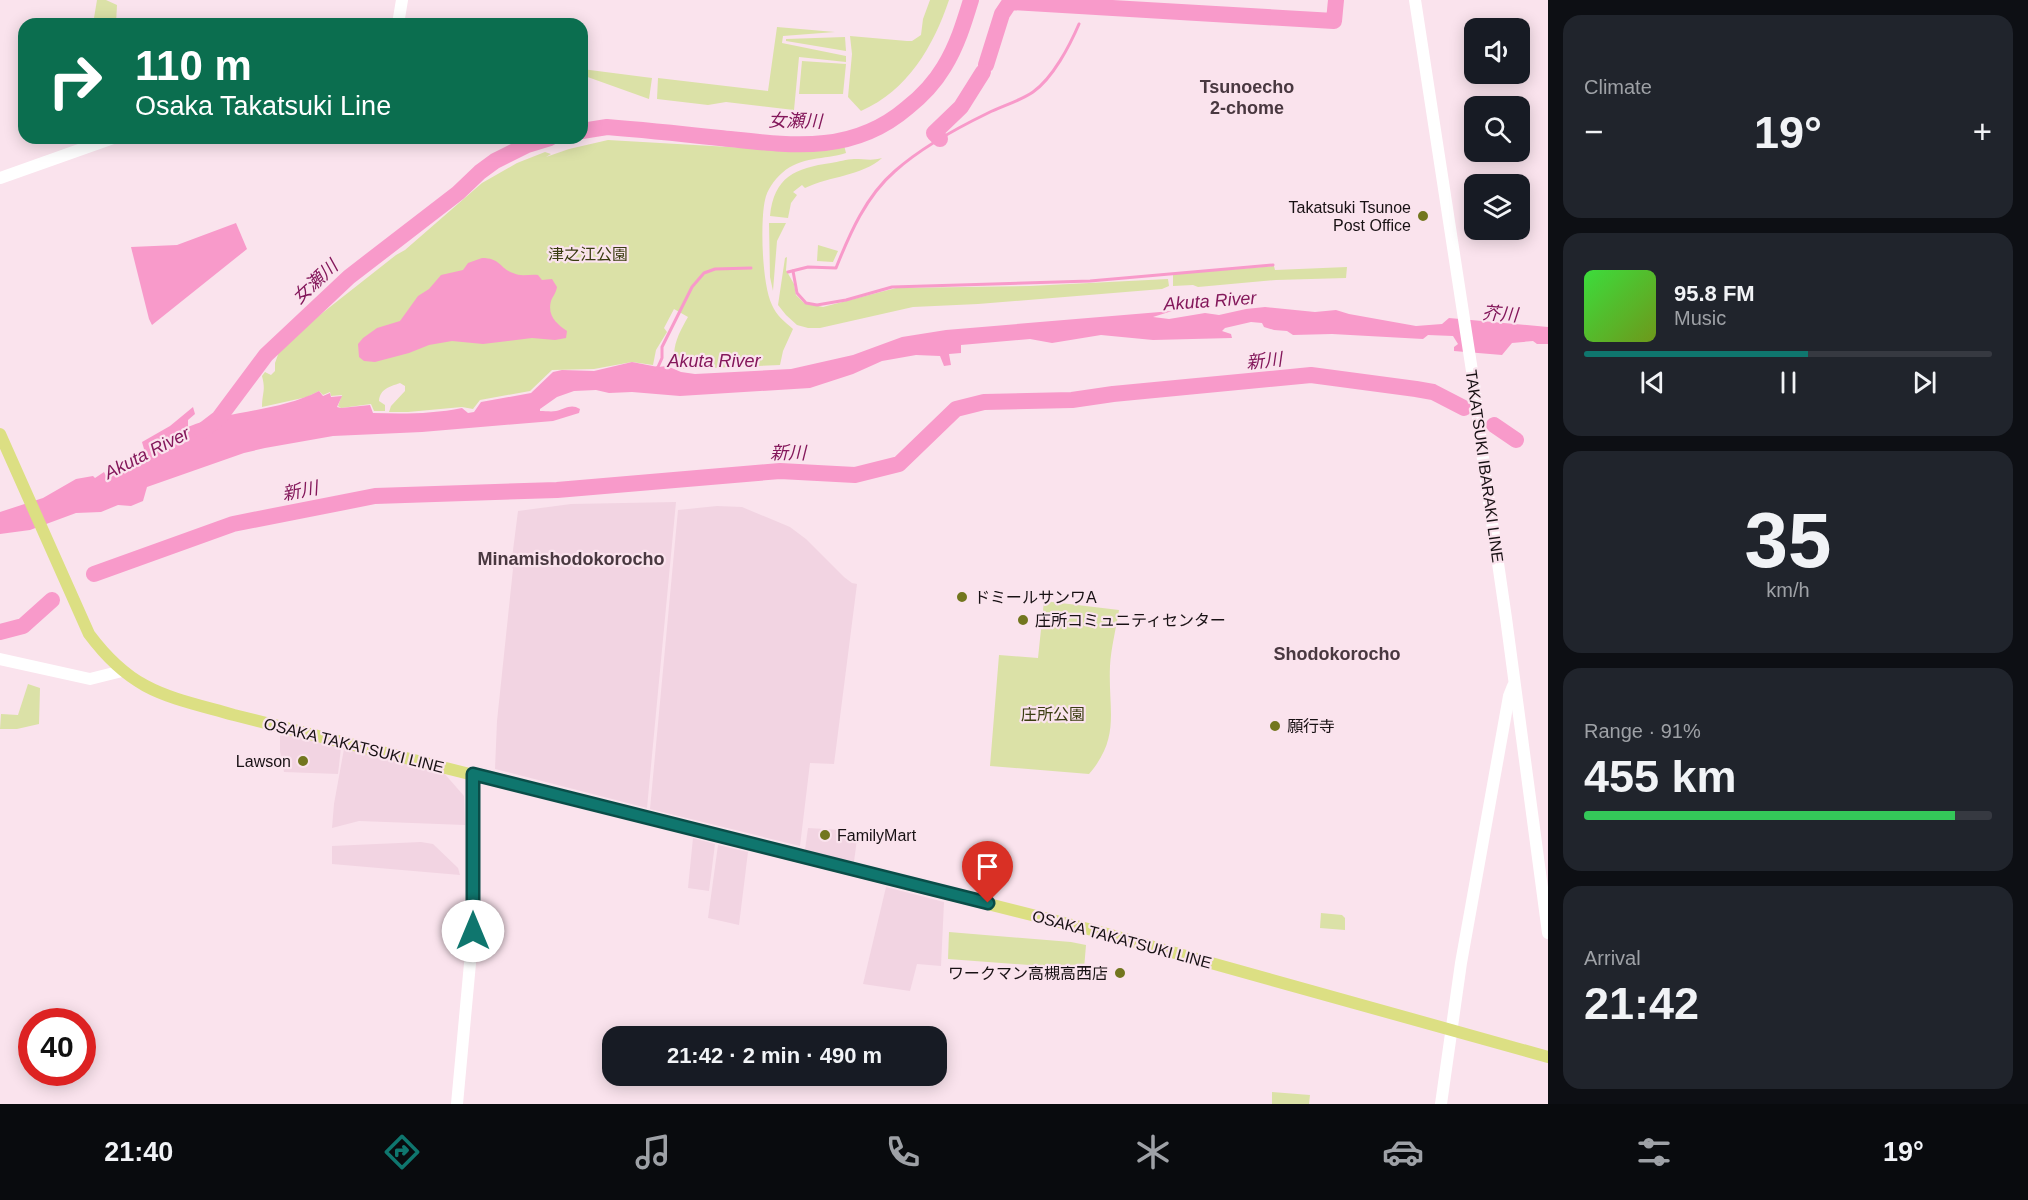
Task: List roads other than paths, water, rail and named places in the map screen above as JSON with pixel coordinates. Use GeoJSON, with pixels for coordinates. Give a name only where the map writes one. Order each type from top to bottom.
{"type":"FeatureCollection","features":[{"type":"Feature","properties":{"kind":"main road","name":"OSAKA TAKATSUKI LINE"},"geometry":{"type":"LineString","coordinates":[[0,434],[89,634],[104,654],[122,671],[159,693],[234,715],[1106,933],[1548,1058]]}},
{"type":"Feature","properties":{"kind":"street"},"geometry":{"type":"LineString","coordinates":[[399,18],[402,0]]}},
{"type":"Feature","properties":{"kind":"street","name":"TAKATSUKI IBARAKI LINE"},"geometry":{"type":"LineString","coordinates":[[1415,0],[1473,374],[1548,933]]}},
{"type":"Feature","properties":{"kind":"street"},"geometry":{"type":"LineString","coordinates":[[0,178],[95,144]]}},
{"type":"Feature","properties":{"kind":"street"},"geometry":{"type":"LineString","coordinates":[[0,659],[90,679],[122,671]]}},
{"type":"Feature","properties":{"kind":"street"},"geometry":{"type":"LineString","coordinates":[[1441,1104],[1461,963],[1509,696],[1514,682]]}},
{"type":"Feature","properties":{"kind":"street"},"geometry":{"type":"LineString","coordinates":[[457,1104],[473,931],[473,774]]}},
{"type":"Feature","properties":{"kind":"water"},"geometry":{"type":"Polygon","coordinates":[[[236,223],[247,249],[152,325],[131,247],[177,245],[236,223]]]}},
{"type":"Feature","properties":{"kind":"water"},"geometry":{"type":"Polygon","coordinates":[[[482,258],[496,261],[508,271],[516,274],[538,275],[542,280],[552,279],[557,287],[551,301],[550,311],[556,322],[567,331],[566,338],[555,340],[532,338],[483,344],[452,341],[429,345],[375,362],[364,361],[359,357],[358,344],[363,338],[377,328],[400,321],[418,296],[429,289],[441,275],[463,270],[468,263],[482,258]]]}},
{"type":"Feature","properties":{"kind":"water","name":"Akuta River"},"geometry":{"type":"Polygon","coordinates":[[[1265,307],[1315,312],[1336,310],[1416,326],[1442,324],[1449,318],[1548,327],[1548,344],[1537,344],[1533,341],[1512,343],[1502,355],[1454,351],[1454,347],[1458,344],[1453,336],[1428,335],[1423,339],[1332,334],[1293,335],[1287,331],[1264,327],[1262,323],[1251,322],[1225,328],[1222,331],[1231,334],[1232,338],[1153,340],[1101,335],[1052,343],[1030,339],[961,345],[961,353],[949,354],[951,365],[944,366],[940,356],[916,355],[882,361],[853,374],[810,388],[680,396],[632,392],[609,393],[596,390],[574,391],[557,397],[540,409],[540,411],[554,411],[571,406],[580,409],[579,413],[553,421],[422,432],[333,436],[265,448],[244,453],[147,487],[143,501],[131,506],[118,505],[101,512],[76,513],[30,530],[0,534],[0,512],[43,498],[76,479],[93,476],[95,478],[104,472],[108,480],[144,449],[142,442],[170,426],[193,407],[195,414],[188,420],[188,427],[220,417],[287,403],[319,391],[323,396],[330,393],[331,397],[342,396],[337,407],[370,405],[373,413],[418,413],[462,408],[468,413],[474,412],[481,402],[531,393],[553,372],[562,370],[594,371],[632,362],[658,367],[667,366],[681,372],[695,374],[791,369],[853,355],[902,337],[946,330],[1172,311],[1153,317],[1169,319],[1205,313],[1219,315],[1265,307]]]}},
{"type":"Feature","properties":{"kind":"waterway","name":"女瀬川"},"geometry":{"type":"LineString","coordinates":[[588,130],[607,127],[794,144],[818,144],[864,134],[886,123],[907,108],[932,84],[953,51],[971,0]]}},
{"type":"Feature","properties":{"kind":"waterway"},"geometry":{"type":"LineString","coordinates":[[986,65],[1002,14],[1010,2],[1334,21],[1336,0]]}},
{"type":"Feature","properties":{"kind":"waterway"},"geometry":{"type":"LineString","coordinates":[[788,272],[808,267],[836,268],[867,203],[885,181],[905,162],[939,139],[1033,92],[1054,70],[1079,24]]}},
{"type":"Feature","properties":{"kind":"waterway"},"geometry":{"type":"LineString","coordinates":[[940,139],[934,133],[961,107],[983,72]]}},
{"type":"Feature","properties":{"kind":"waterway","name":"女瀬川"},"geometry":{"type":"LineString","coordinates":[[202,431],[219,418],[266,355],[349,277],[458,193],[480,172],[495,161],[530,144]]}},
{"type":"Feature","properties":{"kind":"waterway"},"geometry":{"type":"LineString","coordinates":[[793,271],[797,293],[806,303],[817,305],[846,300],[892,287],[1090,281],[1273,265]]}},
{"type":"Feature","properties":{"kind":"waterway","name":"Akuta River"},"geometry":{"type":"LineString","coordinates":[[655,369],[662,358],[662,347],[692,287],[704,273],[715,269],[751,268]]}},
{"type":"Feature","properties":{"kind":"waterway","name":"新川"},"geometry":{"type":"LineString","coordinates":[[94,574],[233,524],[375,496],[557,490],[780,471],[855,475],[899,464],[956,409],[984,402],[1072,400],[1311,375],[1433,392],[1464,408]]}},
{"type":"Feature","properties":{"kind":"waterway","name":"新川"},"geometry":{"type":"LineString","coordinates":[[1494,425],[1516,440]]}},
{"type":"Feature","properties":{"kind":"waterway","name":"新川"},"geometry":{"type":"LineString","coordinates":[[0,632],[23,626],[52,600]]}},
{"type":"Feature","properties":{"kind":"place","name":"Takatsuki Tsunoe Post Office"},"geometry":{"type":"Point","coordinates":[1423,216]}},
{"type":"Feature","properties":{"kind":"place","name":"ドミールサンワA"},"geometry":{"type":"Point","coordinates":[962,597]}},
{"type":"Feature","properties":{"kind":"place","name":"庄所コミュニティセンター"},"geometry":{"type":"Point","coordinates":[1023,620]}},
{"type":"Feature","properties":{"kind":"place","name":"願行寺"},"geometry":{"type":"Point","coordinates":[1275,726]}},
{"type":"Feature","properties":{"kind":"place","name":"Lawson"},"geometry":{"type":"Point","coordinates":[303,761]}},
{"type":"Feature","properties":{"kind":"place","name":"FamilyMart"},"geometry":{"type":"Point","coordinates":[825,835]}},
{"type":"Feature","properties":{"kind":"place","name":"ワークマン高槻高西店"},"geometry":{"type":"Point","coordinates":[1120,973]}},
{"type":"Feature","properties":{"kind":"district","name":"Tsunoecho 2-chome"},"geometry":{"type":"Point","coordinates":[1247,97]}},
{"type":"Feature","properties":{"kind":"district","name":"Minamishodokorocho"},"geometry":{"type":"Point","coordinates":[571,559]}},
{"type":"Feature","properties":{"kind":"district","name":"Shodokorocho"},"geometry":{"type":"Point","coordinates":[1337,654]}},
{"type":"Feature","properties":{"kind":"park label","name":"津之江公園"},"geometry":{"type":"Point","coordinates":[588,254]}},
{"type":"Feature","properties":{"kind":"park label","name":"庄所公園"},"geometry":{"type":"Point","coordinates":[1053,714]}},
{"type":"Feature","properties":{"kind":"water label","name":"芥川"},"geometry":{"type":"Point","coordinates":[1500,314]}}]}
